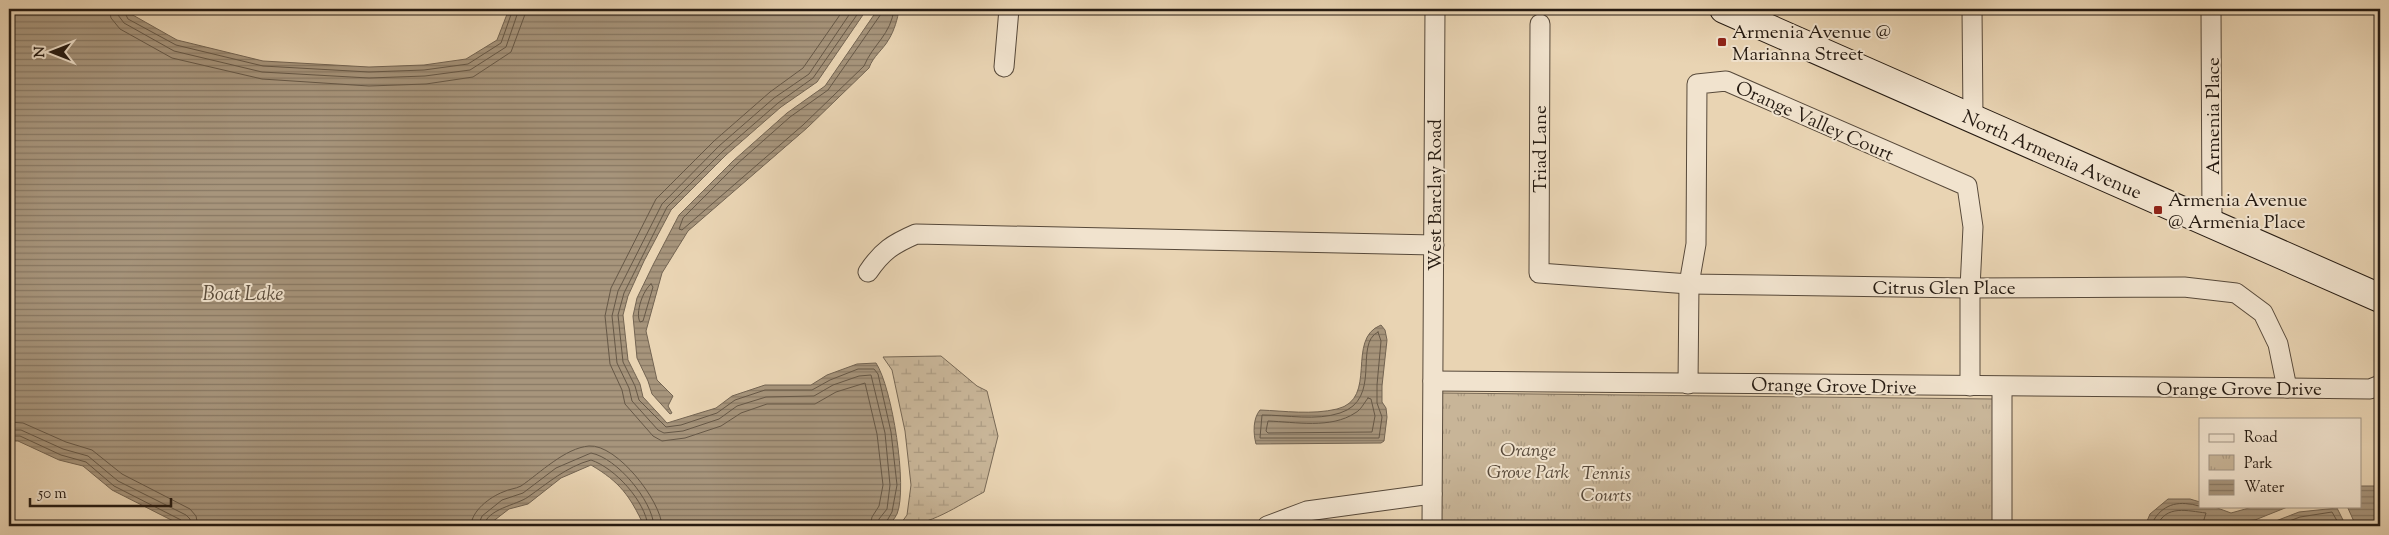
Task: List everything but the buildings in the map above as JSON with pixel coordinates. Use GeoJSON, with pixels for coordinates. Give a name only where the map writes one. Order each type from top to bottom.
{"type":"FeatureCollection","features":[{"type":"Feature","properties":{"kind":"main road","name":"North Armenia Avenue"},"geometry":{"type":"LineString","coordinates":[[1724,9],[2212,222],[2380,298]]}},
{"type":"Feature","properties":{"kind":"street"},"geometry":{"type":"LineString","coordinates":[[1004,66],[1009,9]]}},
{"type":"Feature","properties":{"kind":"street","name":"West Barclay Road"},"geometry":{"type":"LineString","coordinates":[[1433,381],[1435,9]]}},
{"type":"Feature","properties":{"kind":"street"},"geometry":{"type":"LineString","coordinates":[[1972,9],[1973,118]]}},
{"type":"Feature","properties":{"kind":"street","name":"Armenia Place"},"geometry":{"type":"LineString","coordinates":[[2211,9],[2212,222]]}},
{"type":"Feature","properties":{"kind":"street","name":"Triad Lane"},"geometry":{"type":"LineString","coordinates":[[1539,273],[1540,24]]}},
{"type":"Feature","properties":{"kind":"street","name":"Orange Valley Court"},"geometry":{"type":"LineString","coordinates":[[1688,384],[1689,284],[1696,244],[1698,84],[1726,81],[1966,186],[1973,227],[1970,288],[1970,386]]}},
{"type":"Feature","properties":{"kind":"street"},"geometry":{"type":"LineString","coordinates":[[868,272],[877,259],[892,244],[916,234],[1434,245]]}},
{"type":"Feature","properties":{"kind":"street","name":"Citrus Glen Place"},"geometry":{"type":"LineString","coordinates":[[1539,273],[1689,284],[1970,288],[2184,287],[2236,293],[2263,313],[2278,344],[2286,388]]}},
{"type":"Feature","properties":{"kind":"street"},"geometry":{"type":"LineString","coordinates":[[1432,526],[1433,381]]}},
{"type":"Feature","properties":{"kind":"street","name":"Orange Grove Drive"},"geometry":{"type":"LineString","coordinates":[[1433,381],[2370,389],[2380,385]]}},
{"type":"Feature","properties":{"kind":"street"},"geometry":{"type":"LineString","coordinates":[[2002,387],[2002,526]]}},
{"type":"Feature","properties":{"kind":"street"},"geometry":{"type":"LineString","coordinates":[[1267,526],[1307,511],[1432,494]]}},
{"type":"Feature","properties":{"kind":"green space"},"geometry":{"type":"Polygon","coordinates":[[[941,356],[977,386],[987,391],[998,436],[984,492],[922,523],[899,526],[907,515],[911,485],[905,431],[892,370],[883,357],[941,356]]]}},
{"type":"Feature","properties":{"kind":"green space","name":"Orange Grove Park"},"geometry":{"type":"Polygon","coordinates":[[[1442,393],[1995,399],[1995,526],[1440,526],[1442,393]]]}},
{"type":"Feature","properties":{"kind":"water","name":"Boat Lake"},"geometry":{"type":"Polygon","coordinates":[[[9,9],[127,9],[131,14],[177,40],[263,61],[369,67],[424,65],[466,59],[497,40],[509,9],[867,9],[817,82],[781,107],[726,155],[671,210],[628,296],[623,315],[628,360],[640,384],[643,397],[667,423],[716,408],[732,396],[765,385],[811,385],[827,375],[857,364],[876,363],[888,393],[897,437],[901,482],[900,501],[896,516],[888,526],[644,526],[629,498],[617,484],[610,477],[591,465],[561,478],[528,504],[509,509],[487,526],[183,526],[112,490],[83,466],[59,460],[18,441],[9,441],[9,9]]]}},
{"type":"Feature","properties":{"kind":"water"},"geometry":{"type":"Polygon","coordinates":[[[878,9],[899,9],[891,36],[869,68],[807,128],[688,231],[662,273],[646,331],[657,380],[673,396],[668,406],[672,413],[670,414],[652,394],[637,358],[633,316],[637,298],[653,265],[679,215],[733,161],[787,113],[825,86],[878,9]]]}},
{"type":"Feature","properties":{"kind":"water"},"geometry":{"type":"Polygon","coordinates":[[[1381,325],[1385,330],[1387,340],[1382,386],[1382,402],[1386,408],[1387,417],[1384,441],[1381,443],[1256,444],[1254,426],[1260,410],[1318,412],[1337,409],[1349,403],[1357,394],[1365,343],[1370,332],[1381,325]]]}},
{"type":"Feature","properties":{"kind":"water"},"geometry":{"type":"Polygon","coordinates":[[[2362,486],[2380,486],[2380,520],[2374,526],[2356,526],[2348,508],[2362,508],[2362,486]]]}},
{"type":"Feature","properties":{"kind":"water"},"geometry":{"type":"Polygon","coordinates":[[[2168,499],[2190,499],[2199,502],[2199,508],[2217,508],[2231,513],[2249,508],[2285,508],[2255,520],[2188,526],[2145,526],[2150,514],[2168,499]]]}},
{"type":"Feature","properties":{"kind":"water"},"geometry":{"type":"Polygon","coordinates":[[[2337,508],[2346,526],[2263,526],[2299,512],[2337,508]]]}},
{"type":"Feature","properties":{"kind":"place","name":"Armenia Avenue @ Marianna Street"},"geometry":{"type":"Point","coordinates":[1722,42]}},
{"type":"Feature","properties":{"kind":"place","name":"Armenia Avenue @ Armenia Place"},"geometry":{"type":"Point","coordinates":[2158,210]}},
{"type":"Feature","properties":{"kind":"park label","name":"Tennis Courts"},"geometry":{"type":"Point","coordinates":[1606,483]}}]}
